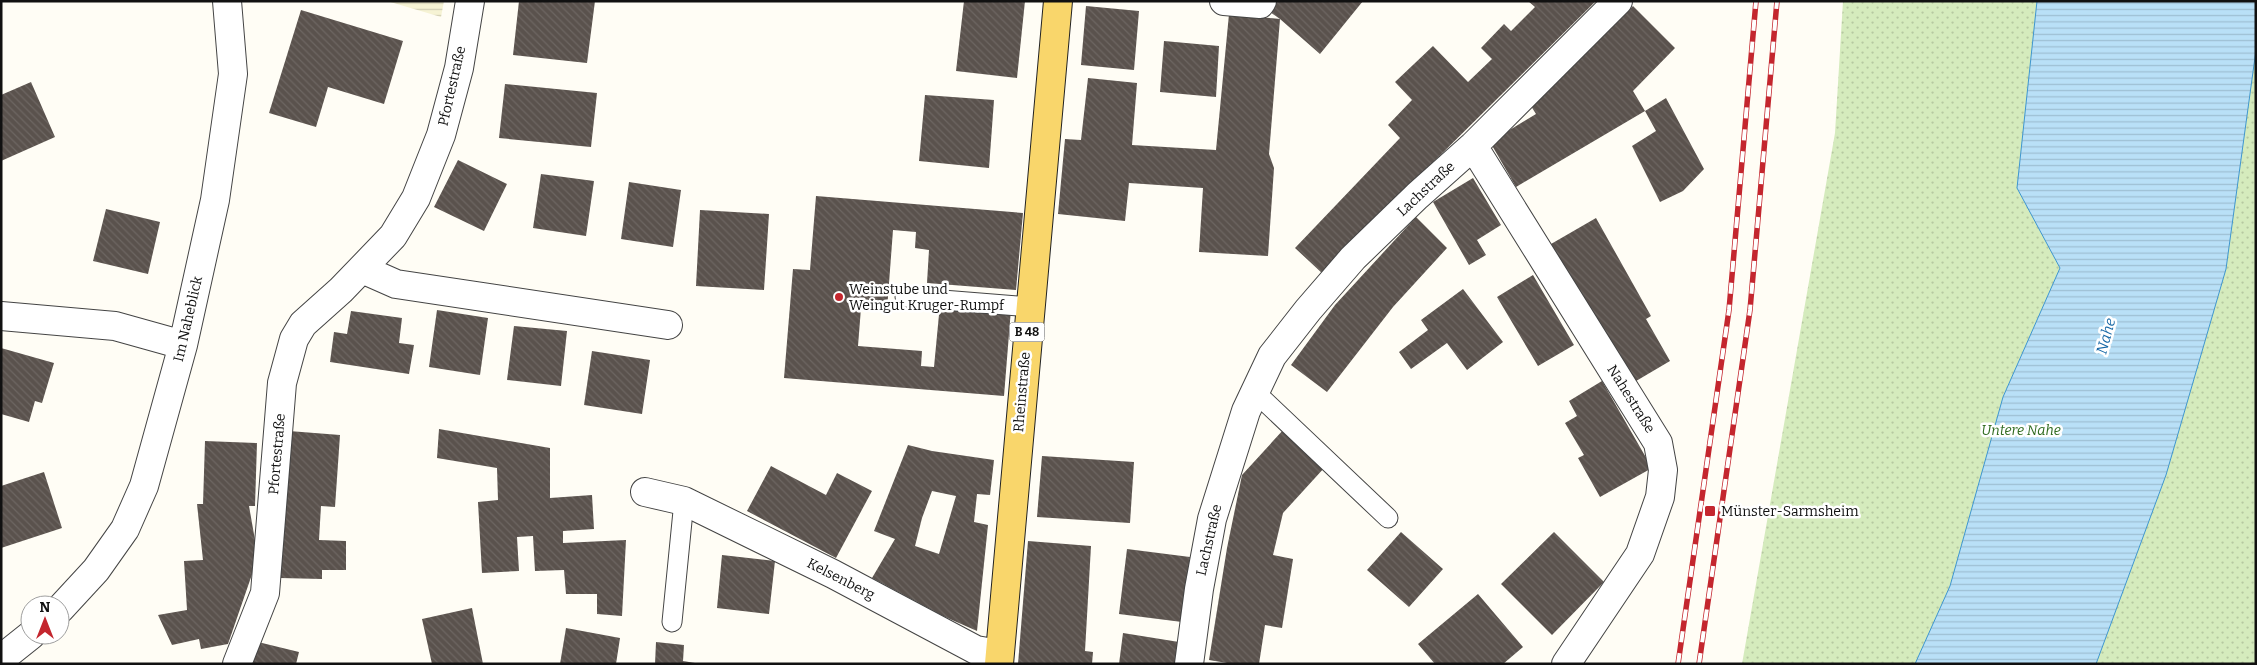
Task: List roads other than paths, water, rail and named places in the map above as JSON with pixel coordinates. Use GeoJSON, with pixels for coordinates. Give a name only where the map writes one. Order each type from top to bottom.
{"type":"FeatureCollection","features":[{"type":"Feature","properties":{"kind":"main road","name":"Rheinstraße"},"geometry":{"type":"LineString","coordinates":[[999,659],[1058,1]]}},
{"type":"Feature","properties":{"kind":"street","name":"Im Naheblick"},"geometry":{"type":"LineString","coordinates":[[70,598],[96,570],[125,529],[144,486],[183,345],[215,200],[233,74],[227,1]]}},
{"type":"Feature","properties":{"kind":"street","name":"Pfortestraße"},"geometry":{"type":"LineString","coordinates":[[238,664],[265,594],[282,383],[294,339],[303,324],[362,269],[393,236],[416,198],[441,134],[459,68],[470,1]]}},
{"type":"Feature","properties":{"kind":"street"},"geometry":{"type":"LineString","coordinates":[[1224,1],[1260,4],[1262,1]]}},
{"type":"Feature","properties":{"kind":"street","name":"Lachstraße"},"geometry":{"type":"LineString","coordinates":[[1189,664],[1198,589],[1212,519],[1246,411],[1272,356],[1308,310],[1353,258],[1417,196],[1473,146],[1618,1]]}},
{"type":"Feature","properties":{"kind":"street","name":"Nahestraße"},"geometry":{"type":"LineString","coordinates":[[1473,146],[1658,443],[1663,470],[1660,497],[1640,554],[1566,664]]}},
{"type":"Feature","properties":{"kind":"street"},"geometry":{"type":"LineString","coordinates":[[362,269],[396,284],[668,325]]}},
{"type":"Feature","properties":{"kind":"street"},"geometry":{"type":"LineString","coordinates":[[1,316],[115,326],[183,345]]}},
{"type":"Feature","properties":{"kind":"street","name":"Kelsenberg"},"geometry":{"type":"LineString","coordinates":[[645,492],[684,501],[833,574],[976,650],[999,659]]}},
{"type":"Feature","properties":{"kind":"street"},"geometry":{"type":"LineString","coordinates":[[1,659],[20,644]]}},
{"type":"Feature","properties":{"kind":"lane"},"geometry":{"type":"LineString","coordinates":[[905,297],[1030,307]]}},
{"type":"Feature","properties":{"kind":"lane"},"geometry":{"type":"LineString","coordinates":[[1255,392],[1388,518]]}},
{"type":"Feature","properties":{"kind":"lane"},"geometry":{"type":"LineString","coordinates":[[672,622],[684,501]]}},
{"type":"Feature","properties":{"kind":"water","name":"Nahe"},"geometry":{"type":"Polygon","coordinates":[[[2037,1],[2256,1],[2256,50],[2226,269],[2166,475],[2096,664],[1915,664],[1950,586],[2003,397],[2060,268],[2017,188],[2037,1]]]}},
{"type":"Feature","properties":{"kind":"railway"},"geometry":{"type":"LineString","coordinates":[[1678,664],[1729,310],[1756,1]]}},
{"type":"Feature","properties":{"kind":"railway"},"geometry":{"type":"LineString","coordinates":[[1699,664],[1750,310],[1777,1]]}},
{"type":"Feature","properties":{"kind":"place","name":"Weinstube und Weingut Kruger-Rumpf"},"geometry":{"type":"Point","coordinates":[839,297]}},
{"type":"Feature","properties":{"kind":"place","name":"Münster-Sarmsheim"},"geometry":{"type":"Point","coordinates":[1710,511]}},
{"type":"Feature","properties":{"kind":"park label","name":"Untere Nahe"},"geometry":{"type":"Point","coordinates":[2021,430]}}]}
